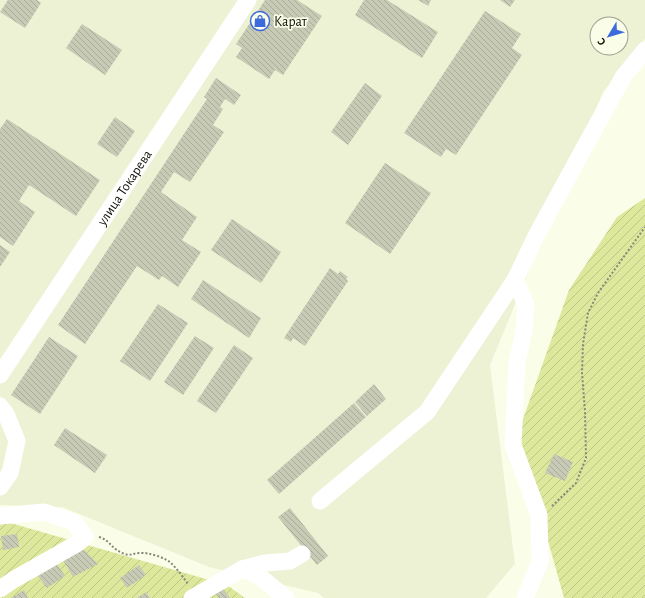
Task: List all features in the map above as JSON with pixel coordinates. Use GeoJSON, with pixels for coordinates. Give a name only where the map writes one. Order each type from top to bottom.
{"type":"FeatureCollection","features":[{"type":"Feature","properties":{"kind":"street","name":"улица Токарева"},"geometry":{"type":"LineString","coordinates":[[0,375],[248,0]]}},
{"type":"Feature","properties":{"kind":"street"},"geometry":{"type":"LineString","coordinates":[[320,501],[427,412],[515,280],[537,234],[623,77],[645,50]]}},
{"type":"Feature","properties":{"kind":"street"},"geometry":{"type":"LineString","coordinates":[[515,280],[526,305],[524,331],[517,362],[513,445],[539,515],[540,562],[525,598]]}},
{"type":"Feature","properties":{"kind":"street"},"geometry":{"type":"LineString","coordinates":[[0,406],[6,414],[17,441],[0,487]]}},
{"type":"Feature","properties":{"kind":"street"},"geometry":{"type":"LineString","coordinates":[[0,516],[44,512],[74,522],[83,534],[78,543],[0,589]]}},
{"type":"Feature","properties":{"kind":"street"},"geometry":{"type":"LineString","coordinates":[[194,597],[242,569],[290,561],[302,554]]}},
{"type":"Feature","properties":{"kind":"street"},"geometry":{"type":"LineString","coordinates":[[242,569],[259,576],[286,598]]}},
{"type":"Feature","properties":{"kind":"path"},"geometry":{"type":"LineString","coordinates":[[539,515],[550,508],[576,483],[586,458],[586,411],[583,344],[588,313],[598,293],[645,227]]}},
{"type":"Feature","properties":{"kind":"path"},"geometry":{"type":"LineString","coordinates":[[83,534],[106,538],[111,546],[125,554],[132,555],[139,552],[152,554],[172,563],[192,588],[194,597]]}},
{"type":"Feature","properties":{"kind":"shaded area"},"geometry":{"type":"Polygon","coordinates":[[[0,0],[645,0],[645,39],[603,92],[490,365],[515,564],[486,598],[324,598],[318,593],[209,567],[62,507],[0,505],[0,0]]]}},
{"type":"Feature","properties":{"kind":"green space"},"geometry":{"type":"Polygon","coordinates":[[[645,198],[645,598],[564,598],[518,433],[569,290],[617,217],[645,198]]]}},
{"type":"Feature","properties":{"kind":"green space"},"geometry":{"type":"Polygon","coordinates":[[[0,520],[227,585],[245,598],[0,598],[0,520]]]}},
{"type":"Feature","properties":{"kind":"building"},"geometry":{"type":"Polygon","coordinates":[[[8,0],[37,0],[41,3],[25,28],[0,12],[8,0]]]}},
{"type":"Feature","properties":{"kind":"building"},"geometry":{"type":"Polygon","coordinates":[[[265,0],[297,0],[322,16],[283,75],[275,70],[269,79],[236,57],[242,48],[236,44],[265,0]]]}},
{"type":"Feature","properties":{"kind":"building"},"geometry":{"type":"Polygon","coordinates":[[[364,0],[387,0],[438,32],[422,58],[355,15],[364,0]]]}},
{"type":"Feature","properties":{"kind":"building"},"geometry":{"type":"Polygon","coordinates":[[[418,0],[431,0],[428,6],[418,0]]]}},
{"type":"Feature","properties":{"kind":"building"},"geometry":{"type":"Polygon","coordinates":[[[500,0],[515,0],[510,7],[500,0]]]}},
{"type":"Feature","properties":{"kind":"building"},"geometry":{"type":"Polygon","coordinates":[[[485,11],[521,34],[512,48],[522,55],[456,155],[446,149],[441,157],[404,133],[485,11]]]}},
{"type":"Feature","properties":{"kind":"building"},"geometry":{"type":"Polygon","coordinates":[[[82,24],[122,50],[105,75],[66,48],[82,24]]]}},
{"type":"Feature","properties":{"kind":"building"},"geometry":{"type":"Polygon","coordinates":[[[216,78],[241,95],[234,105],[225,99],[220,107],[223,109],[213,125],[224,132],[190,182],[174,172],[161,192],[197,217],[182,240],[201,252],[178,287],[162,276],[159,280],[137,266],[85,344],[58,325],[207,99],[204,97],[216,78]]]}},
{"type":"Feature","properties":{"kind":"building"},"geometry":{"type":"Polygon","coordinates":[[[365,83],[382,96],[348,145],[331,132],[365,83]]]}},
{"type":"Feature","properties":{"kind":"building"},"geometry":{"type":"Polygon","coordinates":[[[115,117],[135,131],[117,157],[97,144],[115,117]]]}},
{"type":"Feature","properties":{"kind":"building"},"geometry":{"type":"Polygon","coordinates":[[[7,119],[100,180],[76,216],[29,185],[19,201],[35,212],[13,246],[0,237],[0,129],[7,119]]]}},
{"type":"Feature","properties":{"kind":"building"},"geometry":{"type":"Polygon","coordinates":[[[385,163],[431,193],[390,254],[345,223],[385,163]]]}},
{"type":"Feature","properties":{"kind":"building"},"geometry":{"type":"Polygon","coordinates":[[[232,219],[281,252],[261,283],[211,250],[232,219]]]}},
{"type":"Feature","properties":{"kind":"building"},"geometry":{"type":"Polygon","coordinates":[[[0,245],[10,252],[0,267],[0,245]]]}},
{"type":"Feature","properties":{"kind":"building"},"geometry":{"type":"Polygon","coordinates":[[[330,268],[338,274],[340,271],[348,277],[346,279],[348,281],[305,346],[293,338],[291,342],[284,338],[330,268]]]}},
{"type":"Feature","properties":{"kind":"building"},"geometry":{"type":"Polygon","coordinates":[[[203,280],[261,318],[249,338],[191,299],[203,280]]]}},
{"type":"Feature","properties":{"kind":"building"},"geometry":{"type":"Polygon","coordinates":[[[158,304],[188,323],[150,381],[120,361],[158,304]]]}},
{"type":"Feature","properties":{"kind":"building"},"geometry":{"type":"Polygon","coordinates":[[[195,336],[214,348],[183,395],[164,382],[195,336]]]}},
{"type":"Feature","properties":{"kind":"building"},"geometry":{"type":"Polygon","coordinates":[[[49,337],[78,356],[40,414],[11,395],[49,337]]]}},
{"type":"Feature","properties":{"kind":"building"},"geometry":{"type":"Polygon","coordinates":[[[234,345],[253,358],[216,413],[197,401],[234,345]]]}},
{"type":"Feature","properties":{"kind":"building"},"geometry":{"type":"Polygon","coordinates":[[[374,384],[386,399],[367,416],[355,402],[374,384]]]}},
{"type":"Feature","properties":{"kind":"building"},"geometry":{"type":"Polygon","coordinates":[[[354,403],[366,417],[279,494],[267,480],[354,403]]]}},
{"type":"Feature","properties":{"kind":"building"},"geometry":{"type":"Polygon","coordinates":[[[65,428],[107,455],[95,473],[54,445],[65,428]]]}},
{"type":"Feature","properties":{"kind":"building"},"geometry":{"type":"Polygon","coordinates":[[[554,454],[573,462],[565,481],[545,473],[554,454]]]}},
{"type":"Feature","properties":{"kind":"building"},"geometry":{"type":"Polygon","coordinates":[[[290,508],[328,556],[317,565],[278,517],[290,508]]]}},
{"type":"Feature","properties":{"kind":"building"},"geometry":{"type":"Polygon","coordinates":[[[17,534],[19,547],[3,550],[1,536],[17,534]]]}},
{"type":"Feature","properties":{"kind":"building"},"geometry":{"type":"Polygon","coordinates":[[[83,549],[98,564],[73,577],[63,560],[83,549]]]}},
{"type":"Feature","properties":{"kind":"building"},"geometry":{"type":"Polygon","coordinates":[[[57,564],[65,576],[47,588],[38,576],[57,564]]]}},
{"type":"Feature","properties":{"kind":"building"},"geometry":{"type":"Polygon","coordinates":[[[139,565],[146,575],[127,588],[120,578],[139,565]]]}},
{"type":"Feature","properties":{"kind":"building"},"geometry":{"type":"Polygon","coordinates":[[[222,587],[230,598],[219,598],[214,592],[222,587]]]}},
{"type":"Feature","properties":{"kind":"building"},"geometry":{"type":"Polygon","coordinates":[[[24,590],[28,598],[11,598],[24,590]]]}},
{"type":"Feature","properties":{"kind":"building"},"geometry":{"type":"Polygon","coordinates":[[[146,592],[150,598],[137,598],[146,592]]]}},
{"type":"Feature","properties":{"kind":"place","name":"Карат"},"geometry":{"type":"Point","coordinates":[260,21]}}]}
